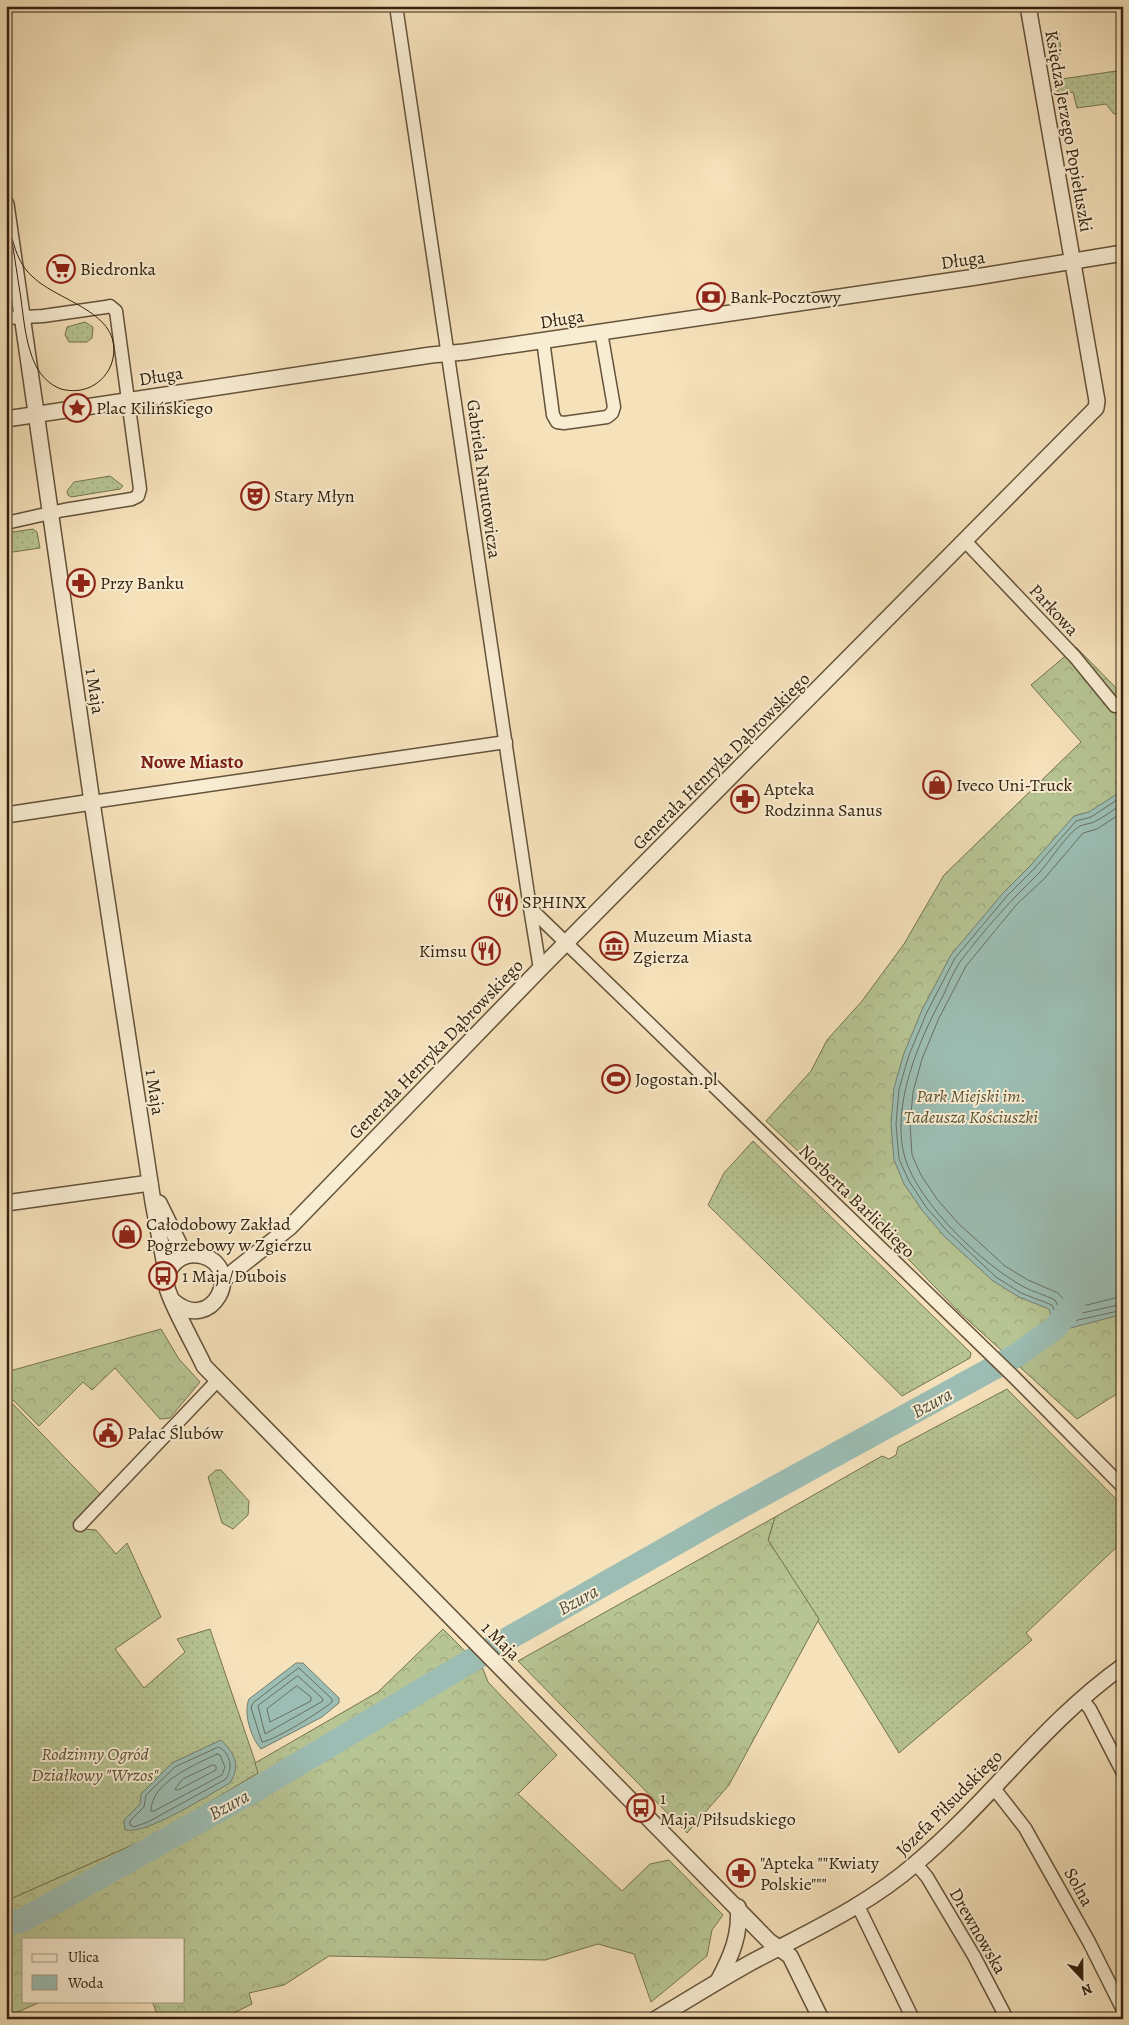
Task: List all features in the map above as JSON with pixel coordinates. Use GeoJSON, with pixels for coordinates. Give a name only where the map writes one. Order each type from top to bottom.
{"type":"FeatureCollection","features":[{"type":"Feature","properties":{"kind":"street","name":"Gabriela Narutowicza"},"geometry":{"type":"LineString","coordinates":[[396,6],[540,969]]}},
{"type":"Feature","properties":{"kind":"street","name":"Księdza Jerzego Popiełuszki"},"geometry":{"type":"LineString","coordinates":[[1028,6],[1073,262]]}},
{"type":"Feature","properties":{"kind":"street","name":"1 Maja"},"geometry":{"type":"LineString","coordinates":[[6,204],[49,514],[92,802],[150,1183],[167,1276]]}},
{"type":"Feature","properties":{"kind":"street","name":"Długa"},"geometry":{"type":"LineString","coordinates":[[6,419],[1073,262],[1123,253]]}},
{"type":"Feature","properties":{"kind":"street","name":"Generała Henryka Dąbrowskiego"},"geometry":{"type":"LineString","coordinates":[[221,1274],[268,1245],[290,1227],[540,969],[1096,408],[1073,262]]}},
{"type":"Feature","properties":{"kind":"street"},"geometry":{"type":"LineString","coordinates":[[6,318],[106,307],[114,308],[117,315],[123,354],[122,369],[140,489],[138,496],[132,499],[6,522]]}},
{"type":"Feature","properties":{"kind":"street"},"geometry":{"type":"LineString","coordinates":[[543,340],[553,415],[557,422],[564,424],[606,417],[612,413],[614,407],[601,332]]}},
{"type":"Feature","properties":{"kind":"street","name":"Parkowa"},"geometry":{"type":"LineString","coordinates":[[965,541],[1075,657],[1115,706]]}},
{"type":"Feature","properties":{"kind":"street"},"geometry":{"type":"LineString","coordinates":[[6,815],[506,742]]}},
{"type":"Feature","properties":{"kind":"street"},"geometry":{"type":"LineString","coordinates":[[530,908],[566,943]]}},
{"type":"Feature","properties":{"kind":"street","name":"Norberta Barlickiego"},"geometry":{"type":"LineString","coordinates":[[566,943],[1009,1373],[1123,1487]]}},
{"type":"Feature","properties":{"kind":"street","name":"1 Maja"},"geometry":{"type":"LineString","coordinates":[[150,1183],[185,1256]]}},
{"type":"Feature","properties":{"kind":"street"},"geometry":{"type":"LineString","coordinates":[[6,1203],[150,1183]]}},
{"type":"Feature","properties":{"kind":"street"},"geometry":{"type":"LineString","coordinates":[[193,1254],[208,1258],[221,1274],[221,1292],[215,1302],[206,1308],[194,1311],[179,1306],[174,1302],[167,1289],[167,1276],[171,1267],[185,1256],[193,1254]]}},
{"type":"Feature","properties":{"kind":"street","name":"1 Maja"},"geometry":{"type":"LineString","coordinates":[[174,1302],[204,1366],[738,1907],[769,1941],[790,1956],[821,2019]]}},
{"type":"Feature","properties":{"kind":"street"},"geometry":{"type":"LineString","coordinates":[[194,1311],[200,1358]]}},
{"type":"Feature","properties":{"kind":"street"},"geometry":{"type":"LineString","coordinates":[[80,1525],[218,1380]]}},
{"type":"Feature","properties":{"kind":"street","name":"Józefa Piłsudskiego"},"geometry":{"type":"LineString","coordinates":[[656,2019],[857,1904],[916,1864],[1081,1698],[1123,1666]]}},
{"type":"Feature","properties":{"kind":"street"},"geometry":{"type":"LineString","coordinates":[[1081,1698],[1090,1709],[1123,1773]]}},
{"type":"Feature","properties":{"kind":"street","name":"Solna"},"geometry":{"type":"LineString","coordinates":[[993,1787],[1026,1828],[1089,1942],[1123,2010]]}},
{"type":"Feature","properties":{"kind":"street","name":"Drewnowska"},"geometry":{"type":"LineString","coordinates":[[916,1864],[927,1877],[974,1956],[1007,2019]]}},
{"type":"Feature","properties":{"kind":"street"},"geometry":{"type":"LineString","coordinates":[[857,1904],[913,2019]]}},
{"type":"Feature","properties":{"kind":"street"},"geometry":{"type":"LineString","coordinates":[[718,1982],[736,1940],[739,1918],[738,1907]]}},
{"type":"Feature","properties":{"kind":"green space"},"geometry":{"type":"Polygon","coordinates":[[[1059,33],[1061,52],[1058,57],[1054,57],[1049,54],[1046,35],[1059,33]]]}},
{"type":"Feature","properties":{"kind":"green space"},"geometry":{"type":"Polygon","coordinates":[[[1123,70],[1123,113],[1114,114],[1106,104],[1077,108],[1073,92],[1058,94],[1055,80],[1123,70]]]}},
{"type":"Feature","properties":{"kind":"green space"},"geometry":{"type":"Polygon","coordinates":[[[85,322],[93,327],[92,338],[87,342],[69,342],[65,335],[67,327],[85,322]]]}},
{"type":"Feature","properties":{"kind":"green space"},"geometry":{"type":"Polygon","coordinates":[[[110,476],[123,486],[120,489],[71,497],[68,495],[67,491],[74,482],[110,476]]]}},
{"type":"Feature","properties":{"kind":"green space"},"geometry":{"type":"Polygon","coordinates":[[[33,529],[37,532],[40,548],[6,553],[6,533],[33,529]]]}},
{"type":"Feature","properties":{"kind":"green space","name":"Park Miejski im. Tadeusza Kościuszki"},"geometry":{"type":"Polygon","coordinates":[[[1076,647],[1123,695],[1123,1390],[1077,1419],[958,1311],[864,1213],[766,1121],[811,1071],[827,1040],[862,1001],[904,944],[944,875],[1081,742],[1031,685],[1076,647]]]}},
{"type":"Feature","properties":{"kind":"green space"},"geometry":{"type":"Polygon","coordinates":[[[753,1141],[971,1353],[970,1358],[902,1396],[708,1205],[724,1173],[753,1141]]]}},
{"type":"Feature","properties":{"kind":"green space"},"geometry":{"type":"Polygon","coordinates":[[[161,1329],[179,1359],[200,1382],[170,1418],[160,1419],[115,1368],[92,1390],[83,1382],[39,1426],[6,1393],[6,1372],[161,1329]]]}},
{"type":"Feature","properties":{"kind":"green space"},"geometry":{"type":"Polygon","coordinates":[[[1007,1389],[1123,1506],[1123,1541],[1026,1633],[1032,1640],[899,1753],[768,1540],[775,1517],[882,1456],[889,1459],[896,1455],[898,1447],[1007,1389]]]}},
{"type":"Feature","properties":{"kind":"green space","name":"Rodzinny Ogród Działkowy \"Wrzos\""},"geometry":{"type":"Polygon","coordinates":[[[6,1397],[102,1496],[83,1529],[96,1530],[116,1554],[127,1543],[161,1617],[115,1649],[144,1688],[185,1652],[177,1639],[210,1629],[259,1773],[153,1836],[6,1901],[6,1397]]]}},
{"type":"Feature","properties":{"kind":"green space"},"geometry":{"type":"Polygon","coordinates":[[[216,1470],[221,1470],[249,1501],[248,1515],[233,1529],[222,1523],[208,1477],[216,1470]]]}},
{"type":"Feature","properties":{"kind":"green space"},"geometry":{"type":"Polygon","coordinates":[[[775,1517],[768,1540],[819,1619],[729,1785],[687,1833],[518,1661],[775,1517]]]}},
{"type":"Feature","properties":{"kind":"green space"},"geometry":{"type":"Polygon","coordinates":[[[443,1629],[483,1669],[488,1682],[557,1755],[518,1794],[622,1891],[650,1864],[669,1860],[723,1915],[712,1930],[707,1956],[651,2002],[634,1954],[598,1944],[545,1960],[329,1956],[284,1985],[249,1993],[252,2004],[221,2019],[159,2019],[152,2002],[185,2002],[185,1938],[22,1938],[22,2002],[41,2002],[6,2017],[6,1901],[153,1836],[258,1773],[255,1763],[378,1692],[443,1629]]]}},
{"type":"Feature","properties":{"kind":"water"},"geometry":{"type":"Polygon","coordinates":[[[1123,790],[1123,1314],[1063,1330],[1055,1328],[1049,1309],[1019,1297],[993,1281],[944,1236],[922,1210],[904,1184],[894,1160],[891,1124],[894,1088],[904,1053],[922,1010],[951,955],[1003,893],[1030,866],[1074,816],[1089,812],[1123,790]]]}},
{"type":"Feature","properties":{"kind":"water"},"geometry":{"type":"Polygon","coordinates":[[[296,1663],[303,1663],[339,1698],[339,1703],[322,1717],[261,1749],[254,1739],[249,1725],[247,1705],[249,1699],[296,1663]]]}},
{"type":"Feature","properties":{"kind":"water"},"geometry":{"type":"Polygon","coordinates":[[[221,1740],[230,1750],[235,1760],[235,1771],[230,1783],[162,1820],[135,1830],[125,1830],[124,1820],[140,1804],[141,1794],[172,1763],[221,1740]]]}},
{"type":"Feature","properties":{"kind":"waterway","name":"Bzura"},"geometry":{"type":"LineString","coordinates":[[6,1924],[23,1920],[260,1787],[504,1641],[722,1517],[1017,1355],[1055,1328],[1074,1304]]}},
{"type":"Feature","properties":{"kind":"tram line"},"geometry":{"type":"LineString","coordinates":[[6,201],[26,334],[36,366],[46,380],[61,389],[86,389],[98,383],[109,370],[113,358],[113,342],[108,329],[86,310],[44,286],[33,277],[25,269],[12,238]]}},
{"type":"Feature","properties":{"kind":"place","name":"Biedronka"},"geometry":{"type":"Point","coordinates":[61,269]}},
{"type":"Feature","properties":{"kind":"place","name":"Bank Pocztowy"},"geometry":{"type":"Point","coordinates":[711,297]}},
{"type":"Feature","properties":{"kind":"place","name":"Plac Kilińskiego"},"geometry":{"type":"Point","coordinates":[77,408]}},
{"type":"Feature","properties":{"kind":"place","name":"Stary Młyn"},"geometry":{"type":"Point","coordinates":[255,496]}},
{"type":"Feature","properties":{"kind":"place","name":"Przy Banku"},"geometry":{"type":"Point","coordinates":[81,583]}},
{"type":"Feature","properties":{"kind":"place","name":"Iveco Uni-Truck"},"geometry":{"type":"Point","coordinates":[937,785]}},
{"type":"Feature","properties":{"kind":"place","name":"Apteka Rodzinna Sanus"},"geometry":{"type":"Point","coordinates":[745,799]}},
{"type":"Feature","properties":{"kind":"place","name":"SPHINX"},"geometry":{"type":"Point","coordinates":[503,902]}},
{"type":"Feature","properties":{"kind":"place","name":"Muzeum Miasta Zgierza"},"geometry":{"type":"Point","coordinates":[614,946]}},
{"type":"Feature","properties":{"kind":"place","name":"Kimsu"},"geometry":{"type":"Point","coordinates":[486,951]}},
{"type":"Feature","properties":{"kind":"place","name":"Jogostan.pl"},"geometry":{"type":"Point","coordinates":[616,1079]}},
{"type":"Feature","properties":{"kind":"place","name":"Całodobowy Zakład Pogrzebowy w Zgierzu"},"geometry":{"type":"Point","coordinates":[127,1234]}},
{"type":"Feature","properties":{"kind":"place","name":"1 Maja/Dubois"},"geometry":{"type":"Point","coordinates":[163,1276]}},
{"type":"Feature","properties":{"kind":"place","name":"Pałac Ślubów"},"geometry":{"type":"Point","coordinates":[108,1433]}},
{"type":"Feature","properties":{"kind":"place","name":"1 Maja/Piłsudskiego"},"geometry":{"type":"Point","coordinates":[641,1808]}},
{"type":"Feature","properties":{"kind":"place","name":"\"Apteka \"\"Kwiaty Polskie\"\"\""},"geometry":{"type":"Point","coordinates":[741,1873]}},
{"type":"Feature","properties":{"kind":"district","name":"Nowe Miasto"},"geometry":{"type":"Point","coordinates":[192,762]}}]}
